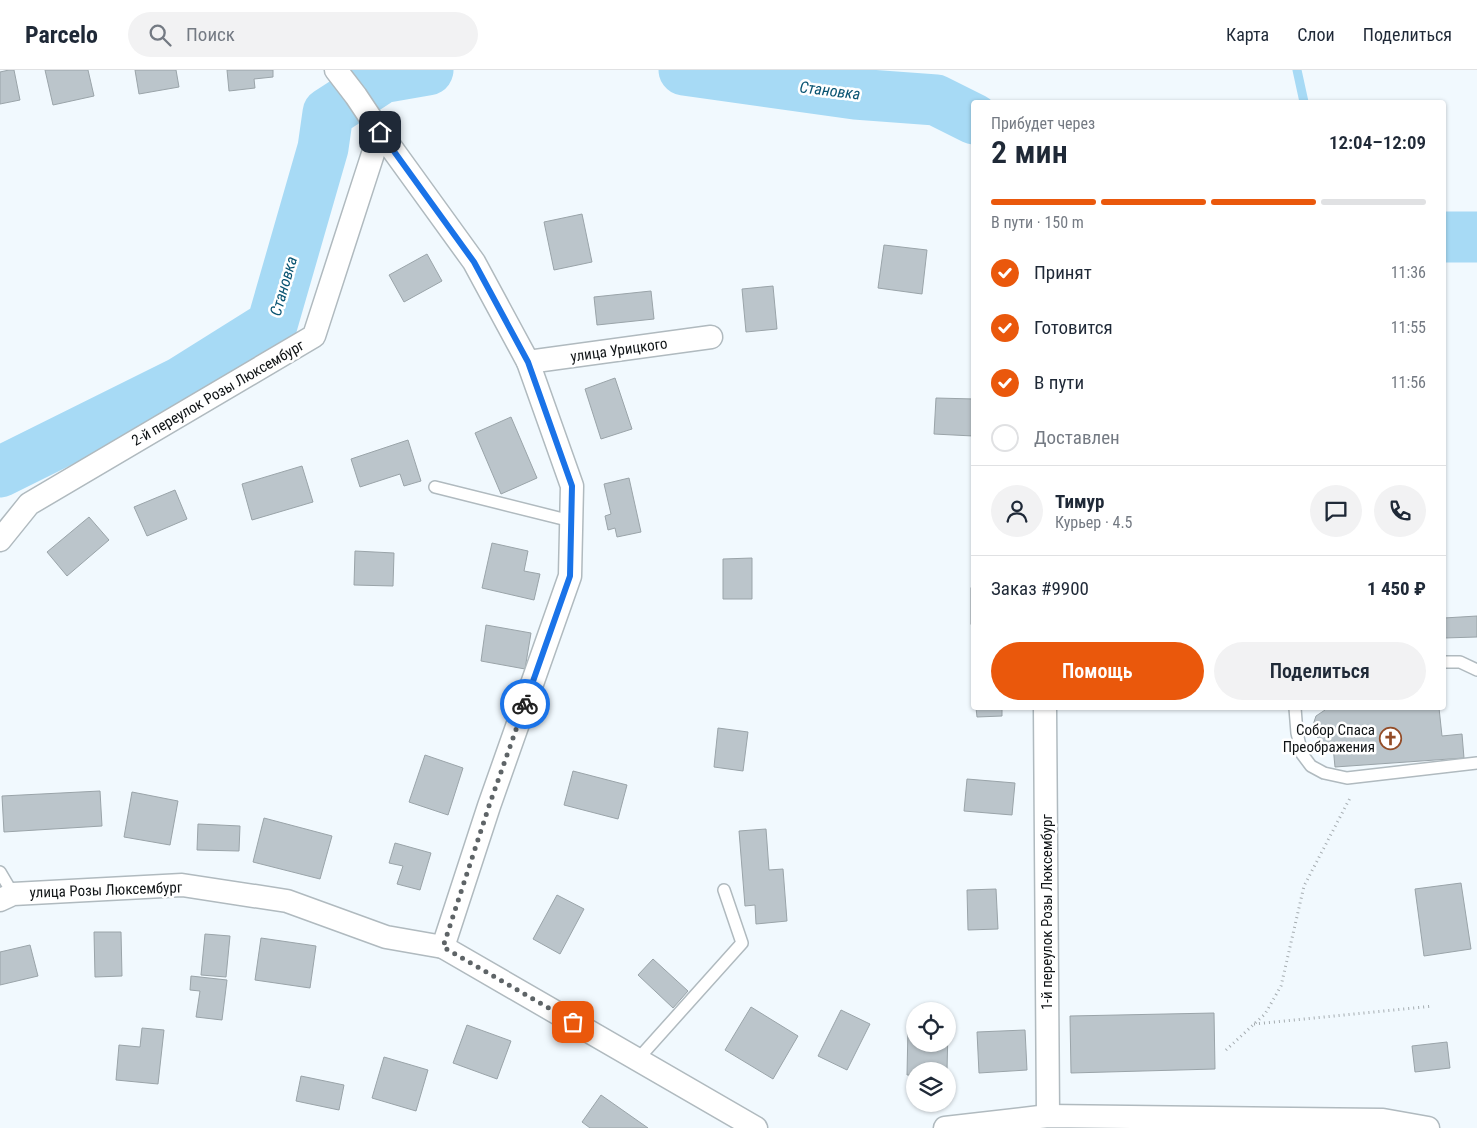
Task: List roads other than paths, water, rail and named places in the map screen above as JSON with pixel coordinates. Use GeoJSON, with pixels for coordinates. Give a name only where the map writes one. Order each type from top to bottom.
{"type":"FeatureCollection","features":[{"type":"Feature","properties":{"kind":"street"},"geometry":{"type":"LineString","coordinates":[[336,70],[474,262],[528,362],[572,486],[570,576],[489,806],[443,947]]}},
{"type":"Feature","properties":{"kind":"street","name":"2-й переулок Розы Люксембург"},"geometry":{"type":"LineString","coordinates":[[0,540],[29,504],[314,336],[380,132]]}},
{"type":"Feature","properties":{"kind":"street","name":"улица Урицкого"},"geometry":{"type":"LineString","coordinates":[[528,362],[711,337]]}},
{"type":"Feature","properties":{"kind":"street","name":"1-й переулок Розы Люксембург"},"geometry":{"type":"LineString","coordinates":[[1045,710],[1048,1116]]}},
{"type":"Feature","properties":{"kind":"street","name":"улица Розы Люксембург"},"geometry":{"type":"LineString","coordinates":[[7,897],[182,885],[287,901],[386,937],[443,947],[756,1128]]}},
{"type":"Feature","properties":{"kind":"street"},"geometry":{"type":"LineString","coordinates":[[945,1128],[1048,1116],[1383,1120],[1428,1128]]}},
{"type":"Feature","properties":{"kind":"lane"},"geometry":{"type":"LineString","coordinates":[[435,487],[571,521]]}},
{"type":"Feature","properties":{"kind":"lane"},"geometry":{"type":"LineString","coordinates":[[1446,662],[1460,662],[1477,670]]}},
{"type":"Feature","properties":{"kind":"lane"},"geometry":{"type":"LineString","coordinates":[[1295,710],[1296,733],[1302,754],[1311,766],[1324,773],[1348,778],[1477,763]]}},
{"type":"Feature","properties":{"kind":"lane"},"geometry":{"type":"LineString","coordinates":[[0,872],[7,897]]}},
{"type":"Feature","properties":{"kind":"lane"},"geometry":{"type":"LineString","coordinates":[[638,1059],[742,943],[724,890]]}},
{"type":"Feature","properties":{"kind":"waterway","name":"Становка"},"geometry":{"type":"LineString","coordinates":[[0,472],[181,382],[272,325],[323,148],[328,113],[382,78],[428,70]]}},
{"type":"Feature","properties":{"kind":"waterway","name":"Становка"},"geometry":{"type":"LineString","coordinates":[[684,70],[855,94],[936,100],[971,118]]}},
{"type":"Feature","properties":{"kind":"waterway"},"geometry":{"type":"LineString","coordinates":[[1297,70],[1304,100]]}},
{"type":"Feature","properties":{"kind":"waterway","name":"Становка"},"geometry":{"type":"LineString","coordinates":[[1446,237],[1477,237]]}},
{"type":"Feature","properties":{"kind":"place","name":"Собор Спаса Преображения"},"geometry":{"type":"Point","coordinates":[1391,739]}}]}
